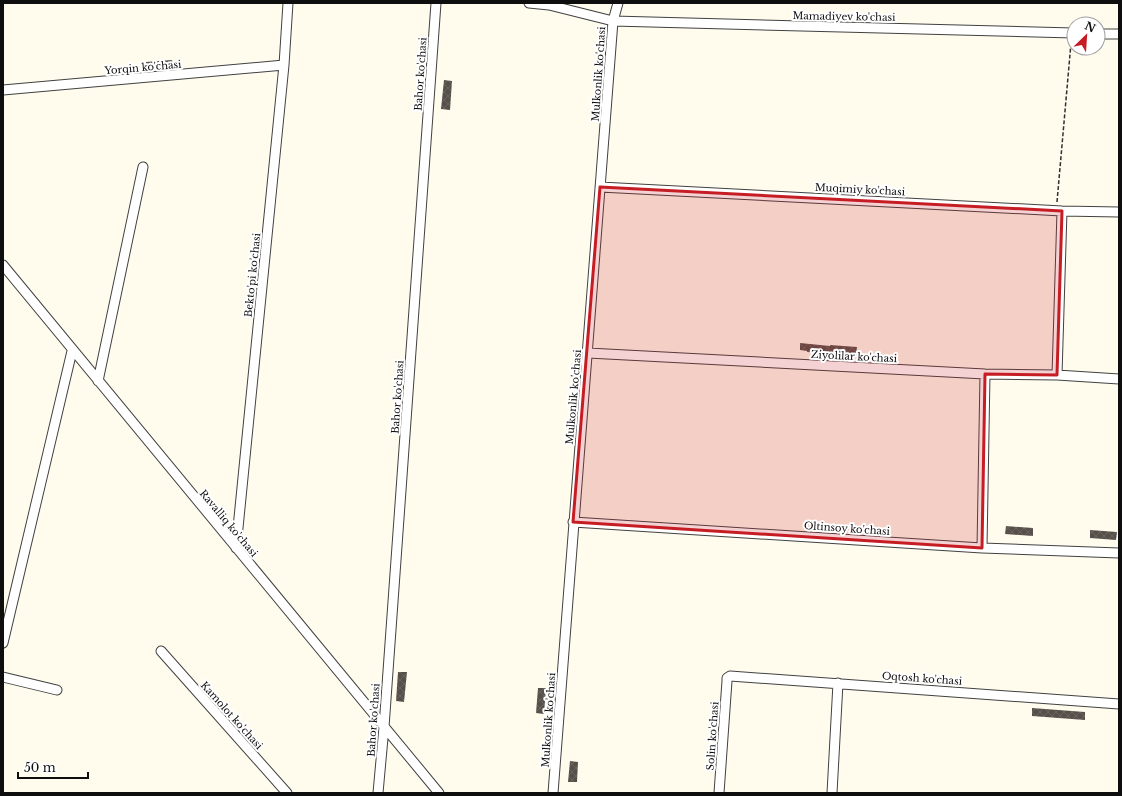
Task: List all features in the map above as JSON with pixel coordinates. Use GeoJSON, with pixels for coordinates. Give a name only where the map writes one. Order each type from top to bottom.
{"type":"FeatureCollection","features":[{"type":"Feature","properties":{"kind":"street","name":"Bekto'pi ko'chasi"},"geometry":{"type":"LineString","coordinates":[[236,548],[284,66],[288,3]]}},
{"type":"Feature","properties":{"kind":"street","name":"Bahor ko'chasi"},"geometry":{"type":"LineString","coordinates":[[378,793],[436,3]]}},
{"type":"Feature","properties":{"kind":"street","name":"Mamadiyev ko'chasi"},"geometry":{"type":"LineString","coordinates":[[529,3],[549,5],[613,21],[1066,33]]}},
{"type":"Feature","properties":{"kind":"street","name":"Mulkonlik ko'chasi"},"geometry":{"type":"LineString","coordinates":[[553,793],[613,21],[618,3]]}},
{"type":"Feature","properties":{"kind":"street"},"geometry":{"type":"LineString","coordinates":[[1106,34],[1119,34]]}},
{"type":"Feature","properties":{"kind":"street","name":"Yorqin ko'chasi"},"geometry":{"type":"LineString","coordinates":[[3,90],[284,66]]}},
{"type":"Feature","properties":{"kind":"street"},"geometry":{"type":"LineString","coordinates":[[98,381],[143,167]]}},
{"type":"Feature","properties":{"kind":"street","name":"Muqimiy ko'chasi"},"geometry":{"type":"LineString","coordinates":[[600,187],[1119,212]]}},
{"type":"Feature","properties":{"kind":"street"},"geometry":{"type":"LineString","coordinates":[[1058,376],[1059,210]]}},
{"type":"Feature","properties":{"kind":"street","name":"Ravalliq ko'chasi"},"geometry":{"type":"LineString","coordinates":[[3,265],[439,793]]}},
{"type":"Feature","properties":{"kind":"street"},"geometry":{"type":"LineString","coordinates":[[3,642],[72,350]]}},
{"type":"Feature","properties":{"kind":"street","name":"Ziyolilar ko'chasi"},"geometry":{"type":"LineString","coordinates":[[588,354],[985,374],[1119,379]]}},
{"type":"Feature","properties":{"kind":"street"},"geometry":{"type":"LineString","coordinates":[[982,548],[985,374]]}},
{"type":"Feature","properties":{"kind":"street","name":"Oltinsoy ko'chasi"},"geometry":{"type":"LineString","coordinates":[[573,522],[982,548],[1119,553]]}},
{"type":"Feature","properties":{"kind":"street","name":"Kamolot ko'chasi"},"geometry":{"type":"LineString","coordinates":[[161,651],[287,793]]}},
{"type":"Feature","properties":{"kind":"street","name":"Oqtosh ko'chasi"},"geometry":{"type":"LineString","coordinates":[[727,681],[727,678],[734,675],[1119,704]]}},
{"type":"Feature","properties":{"kind":"street"},"geometry":{"type":"LineString","coordinates":[[3,677],[57,690]]}},
{"type":"Feature","properties":{"kind":"street","name":"Solin ko'chasi"},"geometry":{"type":"LineString","coordinates":[[719,793],[727,681]]}},
{"type":"Feature","properties":{"kind":"street"},"geometry":{"type":"LineString","coordinates":[[832,793],[838,683]]}},
{"type":"Feature","properties":{"kind":"path"},"geometry":{"type":"LineString","coordinates":[[1059,210],[1071,56]]}},
{"type":"Feature","properties":{"kind":"highlighted area"},"geometry":{"type":"Polygon","coordinates":[[[600,187],[1062,211],[1057,375],[985,374],[982,548],[573,522],[600,187]]]}},
{"type":"Feature","properties":{"kind":"building"},"geometry":{"type":"Polygon","coordinates":[[[172,60],[173,68],[147,70],[146,62],[172,60]]]}},
{"type":"Feature","properties":{"kind":"building"},"geometry":{"type":"Polygon","coordinates":[[[444,80],[452,81],[450,110],[441,109],[444,80]]]}},
{"type":"Feature","properties":{"kind":"building"},"geometry":{"type":"Polygon","coordinates":[[[800,343],[857,347],[856,355],[807,352],[800,350],[800,343]]]}},
{"type":"Feature","properties":{"kind":"building"},"geometry":{"type":"Polygon","coordinates":[[[1006,526],[1033,528],[1033,536],[1005,534],[1006,526]]]}},
{"type":"Feature","properties":{"kind":"building"},"geometry":{"type":"Polygon","coordinates":[[[1090,530],[1117,532],[1116,540],[1090,538],[1090,530]]]}},
{"type":"Feature","properties":{"kind":"building"},"geometry":{"type":"Polygon","coordinates":[[[398,672],[407,672],[404,702],[396,701],[398,672]]]}},
{"type":"Feature","properties":{"kind":"building"},"geometry":{"type":"Polygon","coordinates":[[[538,688],[546,688],[544,714],[536,713],[538,688]]]}},
{"type":"Feature","properties":{"kind":"building"},"geometry":{"type":"Polygon","coordinates":[[[1032,708],[1085,712],[1085,720],[1032,716],[1032,708]]]}},
{"type":"Feature","properties":{"kind":"building"},"geometry":{"type":"Polygon","coordinates":[[[570,761],[578,762],[577,782],[568,782],[570,761]]]}}]}
